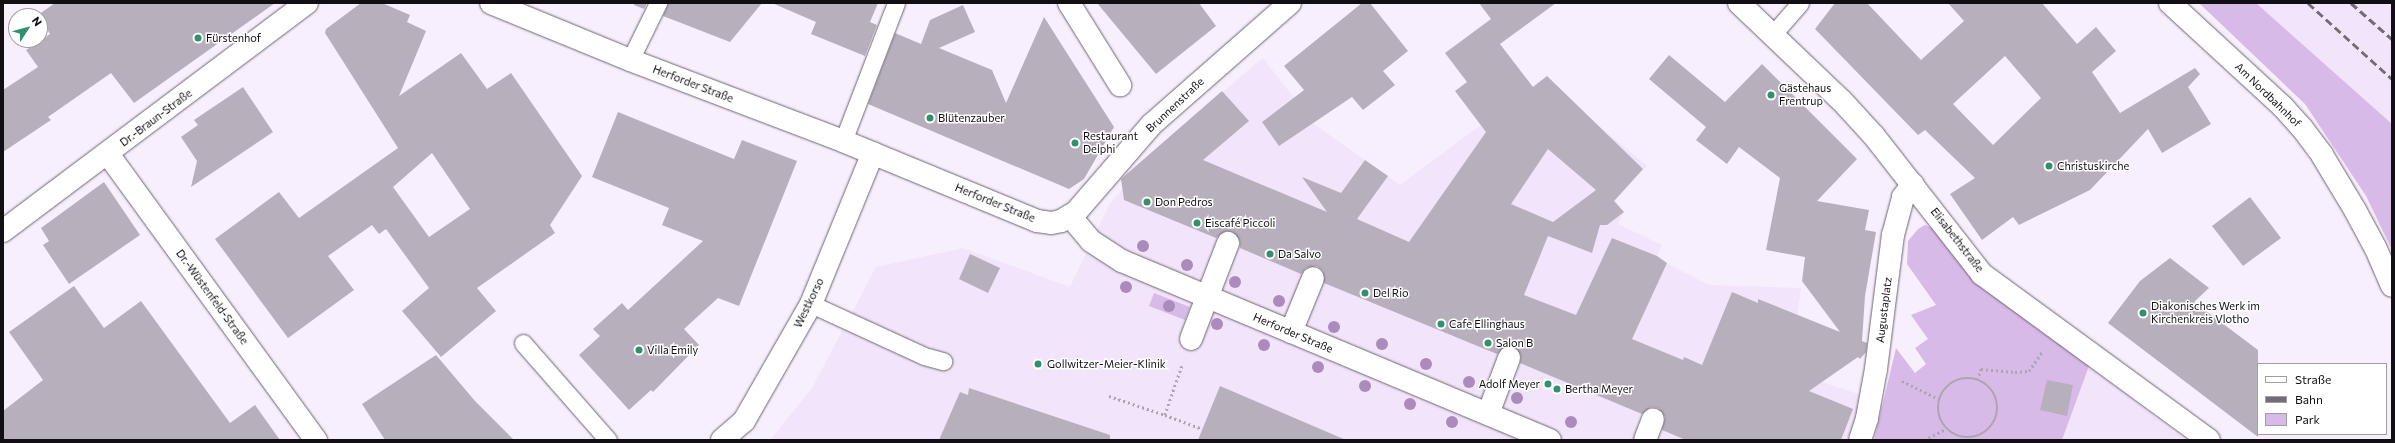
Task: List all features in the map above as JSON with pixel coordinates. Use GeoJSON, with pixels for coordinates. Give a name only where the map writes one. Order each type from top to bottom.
{"type":"FeatureCollection","features":[{"type":"Feature","properties":{"kind":"street","name":"Dr.-Braun-Straße"},"geometry":{"type":"LineString","coordinates":[[3,231],[108,154],[307,3]]}},
{"type":"Feature","properties":{"kind":"street","name":"Herforder Straße"},"geometry":{"type":"LineString","coordinates":[[491,3],[630,60],[843,141],[1037,220],[1051,223],[1070,216],[1091,241],[1122,261],[1550,440]]}},
{"type":"Feature","properties":{"kind":"street"},"geometry":{"type":"LineString","coordinates":[[1069,3],[1120,85]]}},
{"type":"Feature","properties":{"kind":"street","name":"Brunnenstraße"},"geometry":{"type":"LineString","coordinates":[[1070,216],[1090,199],[1151,125],[1290,3]]}},
{"type":"Feature","properties":{"kind":"street","name":"Elisabethstraße"},"geometry":{"type":"LineString","coordinates":[[1739,3],[1842,101],[1913,184],[1982,274],[2209,440]]}},
{"type":"Feature","properties":{"kind":"street","name":"Am Nordbahnhof"},"geometry":{"type":"LineString","coordinates":[[2170,3],[2284,107],[2302,128],[2322,155],[2355,210],[2376,249],[2392,286]]}},
{"type":"Feature","properties":{"kind":"street","name":"Westkorso"},"geometry":{"type":"LineString","coordinates":[[722,440],[744,421],[811,304],[873,153]]}},
{"type":"Feature","properties":{"kind":"street","name":"Dr.-Wüstenfeld-Straße"},"geometry":{"type":"LineString","coordinates":[[108,154],[316,440]]}},
{"type":"Feature","properties":{"kind":"street","name":"Augustaplatz"},"geometry":{"type":"LineString","coordinates":[[1860,440],[1867,418],[1876,369],[1893,236],[1903,197],[1913,184]]}},
{"type":"Feature","properties":{"kind":"street"},"geometry":{"type":"LineString","coordinates":[[1191,339],[1228,243]]}},
{"type":"Feature","properties":{"kind":"street"},"geometry":{"type":"LineString","coordinates":[[1291,332],[1313,278]]}},
{"type":"Feature","properties":{"kind":"street"},"geometry":{"type":"LineString","coordinates":[[1488,414],[1509,358]]}},
{"type":"Feature","properties":{"kind":"street"},"geometry":{"type":"LineString","coordinates":[[1645,440],[1653,419]]}},
{"type":"Feature","properties":{"kind":"lane"},"geometry":{"type":"LineString","coordinates":[[630,60],[658,3]]}},
{"type":"Feature","properties":{"kind":"lane"},"geometry":{"type":"LineString","coordinates":[[843,141],[896,3]]}},
{"type":"Feature","properties":{"kind":"lane"},"geometry":{"type":"LineString","coordinates":[[1773,34],[1800,3]]}},
{"type":"Feature","properties":{"kind":"lane"},"geometry":{"type":"LineString","coordinates":[[811,304],[924,356],[943,361]]}},
{"type":"Feature","properties":{"kind":"lane"},"geometry":{"type":"LineString","coordinates":[[524,343],[608,440]]}},
{"type":"Feature","properties":{"kind":"path"},"geometry":{"type":"LineString","coordinates":[[1977,380],[1981,369],[2015,372],[2029,371],[2057,328]]}},
{"type":"Feature","properties":{"kind":"path"},"geometry":{"type":"LineString","coordinates":[[1165,415],[1191,339]]}},
{"type":"Feature","properties":{"kind":"path"},"geometry":{"type":"LineString","coordinates":[[1876,369],[1939,399]]}},
{"type":"Feature","properties":{"kind":"path"},"geometry":{"type":"LineString","coordinates":[[1959,380],[1977,380],[1993,393],[1997,412],[1988,430],[1970,439],[1953,434],[1946,429],[1940,418],[1939,399],[1943,391],[1959,380]]}},
{"type":"Feature","properties":{"kind":"path"},"geometry":{"type":"LineString","coordinates":[[1108,396],[1203,429]]}},
{"type":"Feature","properties":{"kind":"path"},"geometry":{"type":"LineString","coordinates":[[1924,440],[1946,429]]}},
{"type":"Feature","properties":{"kind":"shaded area"},"geometry":{"type":"Polygon","coordinates":[[[2199,3],[2392,3],[2392,184],[2305,104],[2199,3]]]}},
{"type":"Feature","properties":{"kind":"shaded area"},"geometry":{"type":"Polygon","coordinates":[[[1263,58],[1314,124],[1400,185],[1547,76],[1598,125],[1647,166],[1615,201],[1624,212],[1618,224],[1662,245],[1656,258],[1709,285],[1801,288],[1795,336],[1778,367],[1858,394],[1884,405],[1874,440],[770,440],[812,388],[876,267],[963,248],[1070,287],[1109,205],[1156,149],[1263,58]]]}},
{"type":"Feature","properties":{"kind":"shaded area"},"geometry":{"type":"Polygon","coordinates":[[[2090,366],[2185,440],[2062,440],[2090,366]]]}},
{"type":"Feature","properties":{"kind":"green space"},"geometry":{"type":"Polygon","coordinates":[[[2199,3],[2256,3],[2392,124],[2392,250],[2366,196],[2305,104],[2199,3]]]}},
{"type":"Feature","properties":{"kind":"green space"},"geometry":{"type":"Polygon","coordinates":[[[1925,225],[1932,228],[1974,281],[2089,366],[2062,440],[1874,440],[1896,348],[1915,373],[1926,364],[1915,348],[1928,339],[1911,315],[1936,305],[1907,264],[1908,241],[1918,229],[1925,225]]]}},
{"type":"Feature","properties":{"kind":"green space"},"geometry":{"type":"Polygon","coordinates":[[[1154,293],[1190,307],[1185,320],[1149,306],[1154,293]]]}},
{"type":"Feature","properties":{"kind":"building"},"geometry":{"type":"Polygon","coordinates":[[[55,3],[275,3],[134,103],[111,73],[48,117],[51,120],[3,152],[3,90],[38,67],[26,50],[29,48],[48,48],[48,35],[50,34],[48,31],[48,8],[55,3]]]}},
{"type":"Feature","properties":{"kind":"building"},"geometry":{"type":"Polygon","coordinates":[[[361,3],[382,3],[410,15],[407,22],[426,31],[399,96],[461,53],[487,89],[511,73],[582,176],[550,225],[555,233],[477,288],[496,311],[441,357],[402,311],[429,288],[386,229],[379,234],[372,225],[328,256],[354,290],[288,338],[215,239],[279,192],[299,218],[398,148],[325,33],[326,29],[361,3]],[[432,153],[393,187],[429,237],[470,209],[432,153]]]}},
{"type":"Feature","properties":{"kind":"building"},"geometry":{"type":"Polygon","coordinates":[[[634,3],[647,3],[644,9],[634,5],[634,3]]]}},
{"type":"Feature","properties":{"kind":"building"},"geometry":{"type":"Polygon","coordinates":[[[668,3],[762,3],[730,42],[663,16],[668,3]]]}},
{"type":"Feature","properties":{"kind":"building"},"geometry":{"type":"Polygon","coordinates":[[[772,3],[878,3],[870,22],[877,25],[865,56],[811,34],[816,22],[772,3]]]}},
{"type":"Feature","properties":{"kind":"building"},"geometry":{"type":"Polygon","coordinates":[[[1097,3],[1199,3],[1216,26],[1156,74],[1097,3]]]}},
{"type":"Feature","properties":{"kind":"building"},"geometry":{"type":"Polygon","coordinates":[[[1362,3],[1370,3],[1408,51],[1383,71],[1395,85],[1363,110],[1352,97],[1279,146],[1262,122],[1304,90],[1284,66],[1362,3]]]}},
{"type":"Feature","properties":{"kind":"building"},"geometry":{"type":"Polygon","coordinates":[[[1479,3],[1556,3],[1500,44],[1533,87],[1547,76],[1643,169],[1614,201],[1624,212],[1607,225],[1600,225],[1592,253],[1548,236],[1524,295],[1576,315],[1612,238],[1657,256],[1667,263],[1632,339],[1683,360],[1684,357],[1702,365],[1732,292],[1758,303],[1758,299],[1840,332],[1802,281],[1805,257],[1766,250],[1780,178],[1739,147],[1727,164],[1696,140],[1706,127],[1649,79],[1669,55],[1725,102],[1762,64],[1857,159],[1817,201],[1869,210],[1865,230],[1876,232],[1865,296],[1862,341],[1867,343],[1866,352],[1860,359],[1858,357],[1809,391],[1853,409],[1841,440],[1686,440],[1662,430],[1665,417],[1658,408],[1651,407],[1642,414],[1520,363],[1521,356],[1514,346],[1507,346],[1497,354],[1324,283],[1323,271],[1317,266],[1306,268],[1301,274],[1240,248],[1240,241],[1233,232],[1226,231],[1216,238],[1124,200],[1121,179],[1222,91],[1249,121],[1203,160],[1327,212],[1302,177],[1341,193],[1365,160],[1388,176],[1357,219],[1409,242],[1486,132],[1455,91],[1467,82],[1445,53],[1491,19],[1479,3]],[[1548,149],[1511,204],[1553,222],[1596,190],[1548,149]]]}},
{"type":"Feature","properties":{"kind":"building"},"geometry":{"type":"Polygon","coordinates":[[[1835,3],[1867,3],[1921,60],[1964,21],[1948,3],[2042,3],[2077,44],[2096,27],[2116,51],[2092,72],[2120,113],[2195,68],[2200,74],[2188,87],[2211,124],[2162,153],[2148,129],[2090,190],[2019,225],[2013,217],[1982,240],[1950,194],[1975,178],[1925,130],[1918,135],[1815,29],[1835,3]],[[2005,56],[1953,104],[1993,145],[2041,98],[2005,56]]]}},
{"type":"Feature","properties":{"kind":"building"},"geometry":{"type":"Polygon","coordinates":[[[963,5],[975,32],[939,48],[992,70],[1006,103],[1044,17],[1114,127],[1084,179],[1069,189],[868,104],[895,33],[921,44],[930,20],[963,5]]]}},
{"type":"Feature","properties":{"kind":"building"},"geometry":{"type":"Polygon","coordinates":[[[243,87],[273,132],[191,187],[197,161],[181,137],[198,125],[194,120],[243,87]]]}},
{"type":"Feature","properties":{"kind":"building"},"geometry":{"type":"Polygon","coordinates":[[[618,112],[734,159],[742,140],[797,161],[739,306],[718,298],[684,329],[699,345],[653,392],[651,390],[629,410],[579,355],[600,336],[593,329],[622,303],[628,310],[703,241],[662,225],[669,208],[592,177],[618,112]]]}},
{"type":"Feature","properties":{"kind":"building"},"geometry":{"type":"Polygon","coordinates":[[[104,182],[140,235],[69,284],[43,245],[49,241],[41,228],[104,182]]]}},
{"type":"Feature","properties":{"kind":"building"},"geometry":{"type":"Polygon","coordinates":[[[2250,197],[2281,238],[2243,266],[2212,226],[2250,197]]]}},
{"type":"Feature","properties":{"kind":"building"},"geometry":{"type":"Polygon","coordinates":[[[970,254],[1000,268],[988,293],[959,279],[970,254]]]}},
{"type":"Feature","properties":{"kind":"building"},"geometry":{"type":"Polygon","coordinates":[[[2170,258],[2209,288],[2194,302],[2258,350],[2258,437],[2108,323],[2140,281],[2170,258]]]}},
{"type":"Feature","properties":{"kind":"building"},"geometry":{"type":"Polygon","coordinates":[[[74,286],[104,328],[141,301],[230,423],[255,405],[280,440],[3,440],[3,411],[43,380],[9,332],[74,286]]]}},
{"type":"Feature","properties":{"kind":"building"},"geometry":{"type":"Polygon","coordinates":[[[436,355],[475,401],[514,440],[385,440],[362,404],[436,355]]]}},
{"type":"Feature","properties":{"kind":"building"},"geometry":{"type":"Polygon","coordinates":[[[2047,380],[2073,385],[2067,416],[2040,410],[2047,380]]]}},
{"type":"Feature","properties":{"kind":"building"},"geometry":{"type":"Polygon","coordinates":[[[1220,386],[1346,440],[1198,440],[1220,386]]]}},
{"type":"Feature","properties":{"kind":"building"},"geometry":{"type":"Polygon","coordinates":[[[969,388],[1110,435],[1110,440],[939,440],[960,392],[968,395],[969,388]]]}},
{"type":"Feature","properties":{"kind":"railway"},"geometry":{"type":"LineString","coordinates":[[2308,3],[2392,79]]}},
{"type":"Feature","properties":{"kind":"railway"},"geometry":{"type":"LineString","coordinates":[[2351,3],[2392,39]]}},
{"type":"Feature","properties":{"kind":"place","name":"Fürstenhof"},"geometry":{"type":"Point","coordinates":[198,38]}},
{"type":"Feature","properties":{"kind":"place","name":"Gästehaus Frentrup"},"geometry":{"type":"Point","coordinates":[1771,95]}},
{"type":"Feature","properties":{"kind":"place","name":"Blütenzauber"},"geometry":{"type":"Point","coordinates":[930,118]}},
{"type":"Feature","properties":{"kind":"place","name":"Restaurant Delphi"},"geometry":{"type":"Point","coordinates":[1075,143]}},
{"type":"Feature","properties":{"kind":"place","name":"Christuskirche"},"geometry":{"type":"Point","coordinates":[2049,166]}},
{"type":"Feature","properties":{"kind":"place","name":"Don Pedros"},"geometry":{"type":"Point","coordinates":[1147,202]}},
{"type":"Feature","properties":{"kind":"place","name":"Eiscafé Piccoli"},"geometry":{"type":"Point","coordinates":[1197,223]}},
{"type":"Feature","properties":{"kind":"place","name":"Da Salvo"},"geometry":{"type":"Point","coordinates":[1270,254]}},
{"type":"Feature","properties":{"kind":"place","name":"Del Rio"},"geometry":{"type":"Point","coordinates":[1365,293]}},
{"type":"Feature","properties":{"kind":"place","name":"Diakonisches Werk im Kirchenkreis Vlotho"},"geometry":{"type":"Point","coordinates":[2143,313]}},
{"type":"Feature","properties":{"kind":"place","name":"Cafe Ellinghaus"},"geometry":{"type":"Point","coordinates":[1441,324]}},
{"type":"Feature","properties":{"kind":"place","name":"Salon B"},"geometry":{"type":"Point","coordinates":[1488,343]}},
{"type":"Feature","properties":{"kind":"place","name":"Villa Emily"},"geometry":{"type":"Point","coordinates":[639,350]}},
{"type":"Feature","properties":{"kind":"place","name":"Gollwitzer-Meier-Klinik"},"geometry":{"type":"Point","coordinates":[1038,364]}},
{"type":"Feature","properties":{"kind":"place","name":"Adolf Meyer"},"geometry":{"type":"Point","coordinates":[1548,384]}},
{"type":"Feature","properties":{"kind":"place","name":"Bertha Meyer"},"geometry":{"type":"Point","coordinates":[1557,389]}}]}
